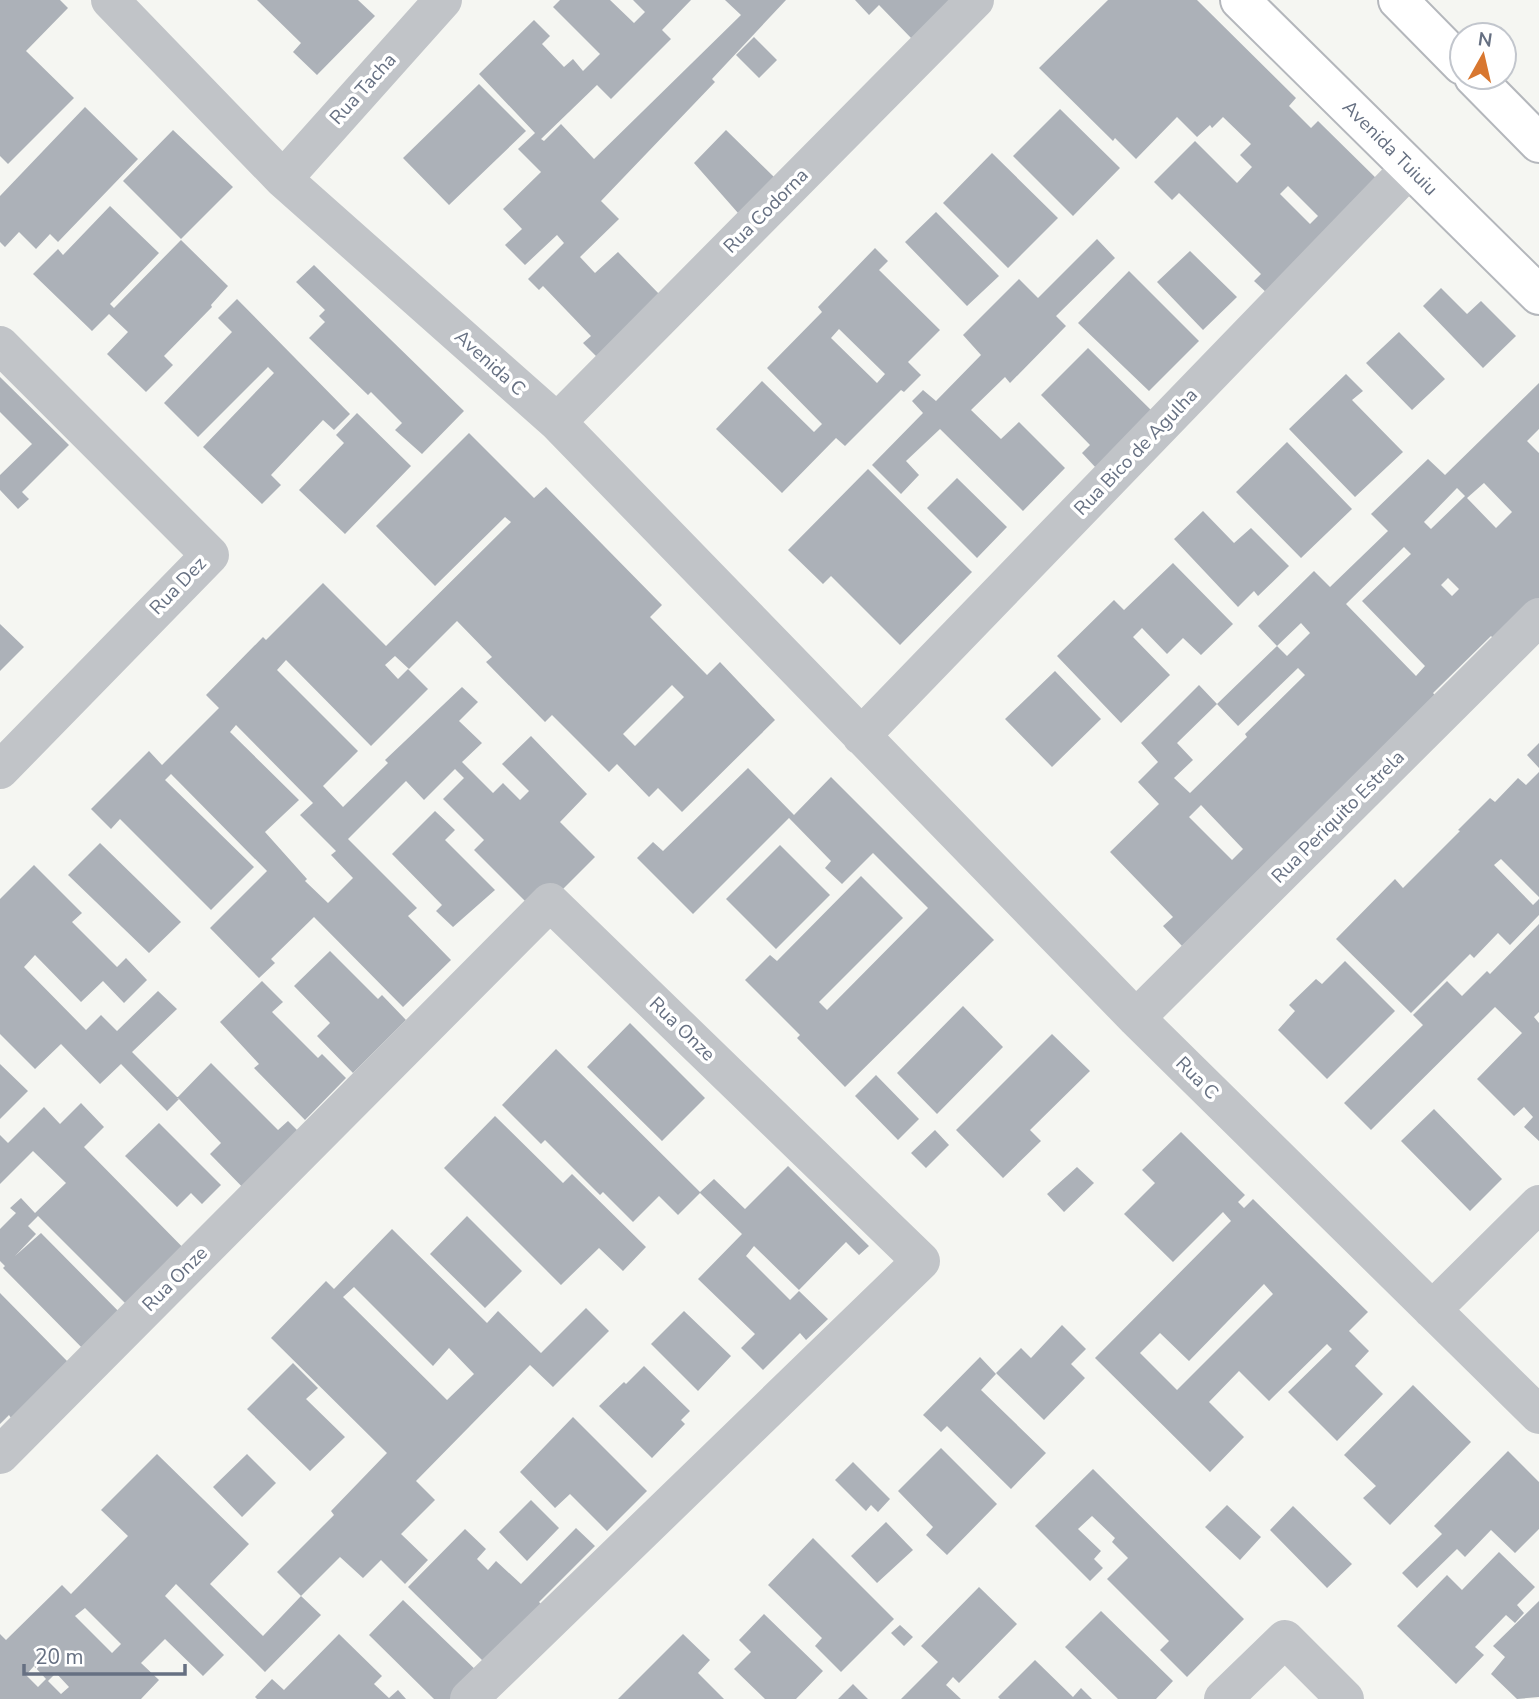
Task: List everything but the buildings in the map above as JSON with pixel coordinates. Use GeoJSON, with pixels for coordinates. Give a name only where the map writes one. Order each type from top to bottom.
{"type":"FeatureCollection","features":[{"type":"Feature","properties":{"kind":"main road","name":"Avenida Tuiuiu"},"geometry":{"type":"LineString","coordinates":[[1240,0],[1539,295]]}},
{"type":"Feature","properties":{"kind":"main road"},"geometry":{"type":"LineString","coordinates":[[1398,0],[1448,51]]}},
{"type":"Feature","properties":{"kind":"main road"},"geometry":{"type":"LineString","coordinates":[[1488,91],[1539,143]]}},
{"type":"Feature","properties":{"kind":"street","name":"Avenida C"},"geometry":{"type":"LineString","coordinates":[[110,0],[283,178],[557,422],[861,736]]}},
{"type":"Feature","properties":{"kind":"street","name":"Rua Tacha"},"geometry":{"type":"LineString","coordinates":[[283,178],[443,0]]}},
{"type":"Feature","properties":{"kind":"street","name":"Rua Codorna"},"geometry":{"type":"LineString","coordinates":[[557,422],[975,0]]}},
{"type":"Feature","properties":{"kind":"street","name":"Rua Bico de Agulha"},"geometry":{"type":"LineString","coordinates":[[861,736],[1410,168]]}},
{"type":"Feature","properties":{"kind":"street","name":"Rua Dez"},"geometry":{"type":"LineString","coordinates":[[0,345],[210,555],[0,770]]}},
{"type":"Feature","properties":{"kind":"street","name":"Rua Periquito Estrela"},"geometry":{"type":"LineString","coordinates":[[1136,1018],[1539,617]]}},
{"type":"Feature","properties":{"kind":"street","name":"Rua C"},"geometry":{"type":"LineString","coordinates":[[861,736],[1136,1018],[1539,1415]]}},
{"type":"Feature","properties":{"kind":"street","name":"Rua Onze"},"geometry":{"type":"LineString","coordinates":[[0,1455],[550,902],[921,1261],[468,1699]]}},
{"type":"Feature","properties":{"kind":"street"},"geometry":{"type":"LineString","coordinates":[[1432,1310],[1539,1204]]}},
{"type":"Feature","properties":{"kind":"street"},"geometry":{"type":"LineString","coordinates":[[1223,1699],[1285,1639],[1345,1699]]}}]}
